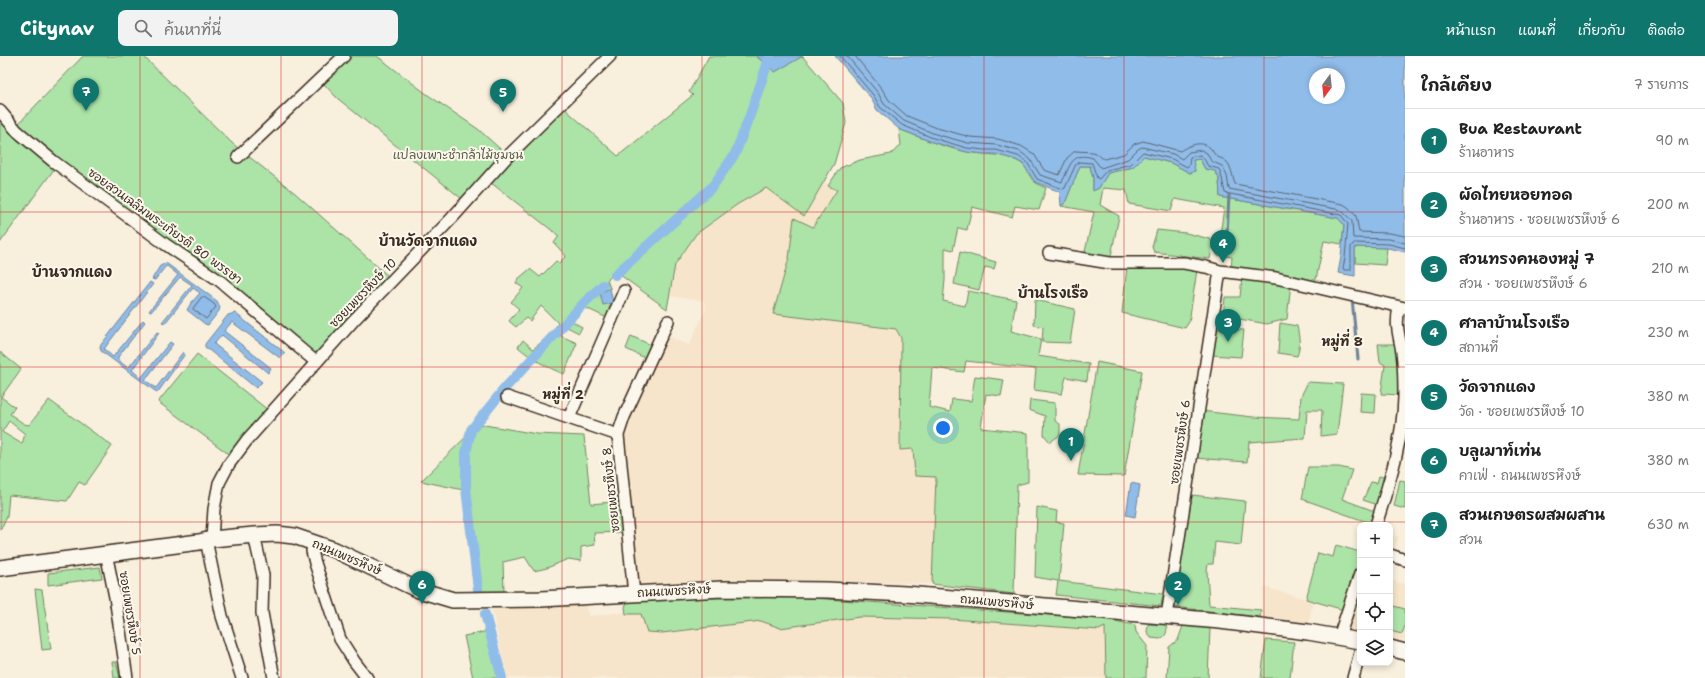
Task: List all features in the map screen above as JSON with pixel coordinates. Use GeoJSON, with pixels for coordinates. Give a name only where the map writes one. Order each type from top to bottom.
{"type":"FeatureCollection","features":[{"type":"Feature","properties":{"kind":"main road","name":"ถนนเพชรหึงษ์"},"geometry":{"type":"LineString","coordinates":[[0,568],[209,539],[277,534],[294,536],[314,543],[363,563],[416,589],[453,600],[541,599],[722,589],[827,590],[906,594],[1167,616],[1239,623],[1357,640]]}},
{"type":"Feature","properties":{"kind":"main road"},"geometry":{"type":"LineString","coordinates":[[1393,649],[1405,652]]}},
{"type":"Feature","properties":{"kind":"street"},"geometry":{"type":"LineString","coordinates":[[238,156],[344,56]]}},
{"type":"Feature","properties":{"kind":"street","name":"ซอยเพชรหึงษ์ 10"},"geometry":{"type":"LineString","coordinates":[[242,678],[222,616],[209,539],[219,483],[229,464],[247,440],[316,362],[452,218],[505,159],[610,56]]}},
{"type":"Feature","properties":{"kind":"street","name":"ซอยสวนเฉลิมพระเกียรติ 80 พรรษา"},"geometry":{"type":"LineString","coordinates":[[0,111],[17,131],[53,161],[165,244],[220,281],[316,362]]}},
{"type":"Feature","properties":{"kind":"street"},"geometry":{"type":"LineString","coordinates":[[1049,253],[1110,262],[1184,263],[1220,271],[1276,278],[1402,307],[1397,318],[1397,327],[1403,362],[1403,413],[1395,464],[1377,522]]}},
{"type":"Feature","properties":{"kind":"street","name":"ซอยเพชรหึงษ์ 6"},"geometry":{"type":"LineString","coordinates":[[1167,616],[1220,271]]}},
{"type":"Feature","properties":{"kind":"street"},"geometry":{"type":"LineString","coordinates":[[569,418],[624,291]]}},
{"type":"Feature","properties":{"kind":"street","name":"ซอยเพชรหึงษ์ 8"},"geometry":{"type":"LineString","coordinates":[[634,594],[618,435],[624,417],[668,321]]}},
{"type":"Feature","properties":{"kind":"street"},"geometry":{"type":"LineString","coordinates":[[507,397],[618,435]]}},
{"type":"Feature","properties":{"kind":"street"},"geometry":{"type":"LineString","coordinates":[[254,535],[263,575],[262,613],[274,678]]}},
{"type":"Feature","properties":{"kind":"street"},"geometry":{"type":"LineString","coordinates":[[314,543],[312,551],[315,563],[340,639],[367,678]]}},
{"type":"Feature","properties":{"kind":"street","name":"ซอยเพชรหึงษ์ 5"},"geometry":{"type":"LineString","coordinates":[[106,553],[115,597],[127,678]]}},
{"type":"Feature","properties":{"kind":"street"},"geometry":{"type":"LineString","coordinates":[[1393,556],[1405,560]]}},
{"type":"Feature","properties":{"kind":"street"},"geometry":{"type":"LineString","coordinates":[[1340,637],[1357,583]]}},
{"type":"Feature","properties":{"kind":"street"},"geometry":{"type":"LineString","coordinates":[[1353,678],[1357,664]]}},
{"type":"Feature","properties":{"kind":"shaded area"},"geometry":{"type":"Polygon","coordinates":[[[824,182],[837,190],[813,228],[794,219],[789,258],[773,313],[896,329],[901,338],[900,449],[913,449],[936,477],[932,584],[778,580],[638,584],[622,431],[667,336],[689,345],[706,308],[704,301],[670,296],[675,268],[696,234],[738,204],[766,188],[804,216],[824,182]]]}},
{"type":"Feature","properties":{"kind":"shaded area"},"geometry":{"type":"Polygon","coordinates":[[[1393,536],[1398,537],[1393,553],[1393,536]]]}},
{"type":"Feature","properties":{"kind":"shaded area"},"geometry":{"type":"Polygon","coordinates":[[[1393,581],[1405,584],[1405,641],[1393,639],[1393,581]]]}},
{"type":"Feature","properties":{"kind":"shaded area"},"geometry":{"type":"Polygon","coordinates":[[[1264,587],[1313,601],[1309,623],[1260,617],[1264,587]]]}},
{"type":"Feature","properties":{"kind":"shaded area"},"geometry":{"type":"Polygon","coordinates":[[[1357,590],[1357,631],[1345,629],[1357,590]]]}},
{"type":"Feature","properties":{"kind":"shaded area"},"geometry":{"type":"Polygon","coordinates":[[[585,604],[589,616],[634,611],[844,606],[1105,626],[1106,678],[507,678],[492,610],[585,604]]]}},
{"type":"Feature","properties":{"kind":"green space"},"geometry":{"type":"Polygon","coordinates":[[[83,56],[143,56],[233,144],[295,193],[388,276],[321,352],[316,355],[226,281],[229,279],[183,252],[41,147],[18,124],[83,56]]]}},
{"type":"Feature","properties":{"kind":"green space","name":"แปลงเพาะชำกล้าไม้ชุมชน"},"geometry":{"type":"Polygon","coordinates":[[[352,56],[377,56],[428,95],[478,129],[508,156],[462,199],[337,98],[322,82],[352,56]]]}},
{"type":"Feature","properties":{"kind":"green space"},"geometry":{"type":"Polygon","coordinates":[[[709,56],[756,56],[775,71],[798,58],[803,57],[843,103],[846,123],[834,164],[804,216],[766,188],[738,204],[696,234],[675,265],[667,309],[616,272],[607,280],[610,288],[608,290],[613,303],[609,319],[582,306],[570,320],[582,327],[579,333],[565,326],[561,336],[577,343],[564,374],[545,366],[518,347],[523,340],[533,349],[550,335],[558,323],[541,306],[530,321],[526,318],[516,327],[509,321],[519,309],[511,302],[523,288],[516,283],[518,279],[530,269],[540,277],[556,261],[559,263],[566,256],[554,243],[559,236],[490,182],[532,138],[564,108],[618,156],[693,95],[689,92],[709,56]]]}},
{"type":"Feature","properties":{"kind":"green space"},"geometry":{"type":"Polygon","coordinates":[[[0,119],[7,128],[55,168],[0,243],[0,119]]]}},
{"type":"Feature","properties":{"kind":"green space"},"geometry":{"type":"Polygon","coordinates":[[[899,129],[958,150],[1003,156],[1020,162],[1035,182],[1046,188],[1039,210],[1015,206],[1012,217],[972,207],[967,230],[958,228],[953,250],[945,248],[945,280],[943,301],[965,306],[968,291],[1016,300],[1011,331],[1041,339],[1038,356],[1089,364],[1087,381],[1066,377],[1062,394],[1034,390],[1036,369],[966,361],[964,372],[932,368],[929,407],[950,412],[952,399],[971,401],[975,376],[1004,380],[1001,396],[986,394],[981,428],[1028,433],[1028,482],[1017,485],[1014,594],[932,584],[936,477],[915,476],[913,449],[900,450],[901,338],[896,329],[773,314],[789,258],[794,218],[813,227],[837,190],[828,186],[840,168],[860,160],[891,154],[901,145],[899,129]]]}},
{"type":"Feature","properties":{"kind":"green space"},"geometry":{"type":"Polygon","coordinates":[[[1144,156],[1171,163],[1190,173],[1195,171],[1192,160],[1200,159],[1205,169],[1215,171],[1219,178],[1220,197],[1338,218],[1344,224],[1342,244],[1324,241],[1315,284],[1231,269],[1232,257],[1217,255],[1224,208],[1175,199],[1171,211],[1129,204],[1126,190],[1103,188],[1100,205],[1119,216],[1110,261],[1084,256],[1094,212],[1061,206],[1065,203],[1080,166],[1090,166],[1093,178],[1093,190],[1099,188],[1108,173],[1133,167],[1144,156]]]}},
{"type":"Feature","properties":{"kind":"green space"},"geometry":{"type":"Polygon","coordinates":[[[1157,230],[1186,233],[1210,239],[1213,243],[1210,259],[1154,252],[1152,247],[1157,230]]]}},
{"type":"Feature","properties":{"kind":"green space"},"geometry":{"type":"Polygon","coordinates":[[[1355,247],[1387,248],[1385,265],[1355,263],[1355,247]]]}},
{"type":"Feature","properties":{"kind":"green space"},"geometry":{"type":"Polygon","coordinates":[[[960,252],[996,262],[994,269],[985,267],[979,290],[954,284],[960,252]]]}},
{"type":"Feature","properties":{"kind":"green space"},"geometry":{"type":"Polygon","coordinates":[[[1127,266],[1169,266],[1197,270],[1189,322],[1185,328],[1122,313],[1127,266]]]}},
{"type":"Feature","properties":{"kind":"green space"},"geometry":{"type":"Polygon","coordinates":[[[1242,277],[1291,283],[1287,319],[1267,324],[1223,316],[1225,297],[1240,297],[1242,277]]]}},
{"type":"Feature","properties":{"kind":"green space"},"geometry":{"type":"Polygon","coordinates":[[[1035,300],[1075,309],[1070,343],[1042,342],[1043,327],[1034,325],[1035,300]]]}},
{"type":"Feature","properties":{"kind":"green space"},"geometry":{"type":"Polygon","coordinates":[[[1280,323],[1297,326],[1299,345],[1297,356],[1278,353],[1280,323]]]}},
{"type":"Feature","properties":{"kind":"green space"},"geometry":{"type":"Polygon","coordinates":[[[1216,329],[1244,330],[1241,357],[1211,355],[1216,329]]]}},
{"type":"Feature","properties":{"kind":"green space"},"geometry":{"type":"Polygon","coordinates":[[[631,336],[651,345],[645,358],[626,349],[631,336]]]}},
{"type":"Feature","properties":{"kind":"green space"},"geometry":{"type":"Polygon","coordinates":[[[1378,344],[1398,344],[1401,395],[1381,394],[1385,365],[1380,362],[1378,344]]]}},
{"type":"Feature","properties":{"kind":"green space"},"geometry":{"type":"Polygon","coordinates":[[[0,352],[21,369],[1,397],[15,407],[10,414],[24,424],[29,425],[49,400],[112,446],[85,485],[79,482],[67,501],[9,495],[7,517],[0,530],[0,352]],[[9,421],[2,432],[22,444],[25,434],[9,421]]]}},
{"type":"Feature","properties":{"kind":"green space"},"geometry":{"type":"Polygon","coordinates":[[[197,354],[268,410],[230,455],[158,402],[197,354]]]}},
{"type":"Feature","properties":{"kind":"green space"},"geometry":{"type":"Polygon","coordinates":[[[1097,362],[1142,371],[1124,476],[1078,475],[1097,362]]]}},
{"type":"Feature","properties":{"kind":"green space"},"geometry":{"type":"Polygon","coordinates":[[[1308,382],[1343,384],[1337,434],[1321,436],[1322,410],[1307,410],[1305,438],[1249,442],[1247,462],[1194,458],[1201,411],[1253,417],[1299,419],[1301,396],[1308,382]]]}},
{"type":"Feature","properties":{"kind":"green space"},"geometry":{"type":"Polygon","coordinates":[[[1361,393],[1376,394],[1375,413],[1360,412],[1361,393]]]}},
{"type":"Feature","properties":{"kind":"green space"},"geometry":{"type":"Polygon","coordinates":[[[1030,400],[1055,403],[1055,421],[1060,424],[1060,435],[1050,442],[1044,435],[1045,416],[1029,410],[1030,400]]]}},
{"type":"Feature","properties":{"kind":"green space"},"geometry":{"type":"Polygon","coordinates":[[[479,424],[537,434],[584,436],[591,504],[622,501],[626,532],[594,533],[595,545],[581,547],[581,561],[568,559],[547,568],[534,571],[525,557],[503,562],[504,592],[474,591],[463,490],[421,481],[479,424]]]}},
{"type":"Feature","properties":{"kind":"green space"},"geometry":{"type":"Polygon","coordinates":[[[1308,467],[1339,467],[1352,470],[1342,499],[1377,512],[1374,522],[1367,522],[1302,499],[1308,467]]]}},
{"type":"Feature","properties":{"kind":"green space"},"geometry":{"type":"Polygon","coordinates":[[[1379,476],[1386,478],[1378,505],[1363,500],[1371,482],[1377,483],[1379,476]]]}},
{"type":"Feature","properties":{"kind":"green space"},"geometry":{"type":"Polygon","coordinates":[[[1400,480],[1405,481],[1405,509],[1394,506],[1400,480]]]}},
{"type":"Feature","properties":{"kind":"green space"},"geometry":{"type":"Polygon","coordinates":[[[1192,495],[1245,501],[1241,545],[1215,542],[1213,564],[1208,564],[1207,570],[1209,605],[1261,610],[1260,617],[1174,607],[1192,495]]]}},
{"type":"Feature","properties":{"kind":"green space"},"geometry":{"type":"Polygon","coordinates":[[[1037,507],[1057,511],[1056,522],[1064,523],[1059,581],[1163,594],[1161,606],[1056,595],[1058,581],[1035,577],[1037,507]]]}},
{"type":"Feature","properties":{"kind":"green space"},"geometry":{"type":"Polygon","coordinates":[[[1336,545],[1357,551],[1357,575],[1344,610],[1306,599],[1318,553],[1333,557],[1336,545]]]}},
{"type":"Feature","properties":{"kind":"green space"},"geometry":{"type":"Polygon","coordinates":[[[100,567],[102,578],[48,585],[48,573],[100,567]]]}},
{"type":"Feature","properties":{"kind":"green space"},"geometry":{"type":"Polygon","coordinates":[[[35,589],[42,590],[51,649],[42,650],[35,589]]]}},
{"type":"Feature","properties":{"kind":"green space"},"geometry":{"type":"Polygon","coordinates":[[[799,597],[1104,619],[1135,625],[1136,632],[1147,646],[1146,678],[1106,678],[1105,627],[1099,630],[951,619],[860,617],[780,628],[761,621],[662,633],[647,632],[641,614],[626,614],[625,607],[627,602],[702,598],[799,597]]]}},
{"type":"Feature","properties":{"kind":"green space"},"geometry":{"type":"Polygon","coordinates":[[[1393,606],[1405,609],[1405,626],[1402,634],[1393,632],[1393,606]]]}},
{"type":"Feature","properties":{"kind":"green space"},"geometry":{"type":"Polygon","coordinates":[[[1148,624],[1166,625],[1167,632],[1164,637],[1160,639],[1151,638],[1147,632],[1148,624]]]}},
{"type":"Feature","properties":{"kind":"green space"},"geometry":{"type":"Polygon","coordinates":[[[1183,626],[1210,628],[1208,678],[1167,678],[1169,647],[1178,640],[1183,626]]]}},
{"type":"Feature","properties":{"kind":"green space"},"geometry":{"type":"Polygon","coordinates":[[[488,631],[498,678],[473,678],[464,636],[488,631]]]}},
{"type":"Feature","properties":{"kind":"green space"},"geometry":{"type":"Polygon","coordinates":[[[1266,640],[1294,642],[1290,678],[1261,678],[1266,640]]]}},
{"type":"Feature","properties":{"kind":"green space"},"geometry":{"type":"Polygon","coordinates":[[[112,662],[116,662],[120,678],[114,678],[112,662]]]}},
{"type":"Feature","properties":{"kind":"water"},"geometry":{"type":"Polygon","coordinates":[[[756,56],[803,56],[775,72],[756,56]]]}},
{"type":"Feature","properties":{"kind":"water"},"geometry":{"type":"Polygon","coordinates":[[[835,56],[1405,56],[1405,252],[1388,248],[1355,247],[1355,276],[1338,273],[1344,225],[1338,218],[1220,197],[1219,178],[1215,171],[1205,169],[1200,159],[1193,160],[1195,171],[1190,173],[1171,163],[1144,156],[1133,167],[1108,173],[1099,188],[1093,191],[1093,178],[1090,166],[1080,166],[1065,203],[1061,206],[1060,192],[1035,182],[1023,164],[1016,160],[995,154],[967,152],[932,142],[899,129],[877,110],[871,98],[835,56]]]}},
{"type":"Feature","properties":{"kind":"water"},"geometry":{"type":"Polygon","coordinates":[[[166,263],[217,301],[220,307],[219,311],[208,325],[187,310],[200,293],[193,288],[165,323],[162,322],[192,285],[180,277],[151,312],[149,311],[178,275],[167,266],[155,280],[152,279],[160,266],[166,263]]]}},
{"type":"Feature","properties":{"kind":"water"},"geometry":{"type":"Polygon","coordinates":[[[150,282],[153,284],[104,349],[113,357],[143,320],[145,322],[118,357],[118,360],[128,368],[157,332],[159,333],[132,370],[141,378],[170,342],[173,344],[145,380],[156,388],[183,352],[185,354],[158,392],[101,351],[100,346],[150,282]]]}},
{"type":"Feature","properties":{"kind":"water"},"geometry":{"type":"Polygon","coordinates":[[[610,288],[613,303],[603,305],[600,293],[610,288]]]}},
{"type":"Feature","properties":{"kind":"water"},"geometry":{"type":"Polygon","coordinates":[[[235,313],[285,353],[280,358],[232,322],[224,331],[271,368],[268,373],[222,335],[214,344],[262,382],[256,388],[205,347],[205,344],[228,315],[235,313]]]}},
{"type":"Feature","properties":{"kind":"water"},"geometry":{"type":"Polygon","coordinates":[[[1131,483],[1140,485],[1135,517],[1126,515],[1131,483]]]}},
{"type":"Feature","properties":{"kind":"waterway"},"geometry":{"type":"LineString","coordinates":[[615,275],[712,187],[735,154],[770,56]]}},
{"type":"Feature","properties":{"kind":"waterway"},"geometry":{"type":"LineString","coordinates":[[1226,255],[1229,195]]}},
{"type":"Feature","properties":{"kind":"waterway"},"geometry":{"type":"LineString","coordinates":[[478,589],[466,489],[466,453],[471,430],[505,388],[584,303],[603,285]]}},
{"type":"Feature","properties":{"kind":"waterway"},"geometry":{"type":"LineString","coordinates":[[1352,299],[1358,359]]}},
{"type":"Feature","properties":{"kind":"waterway"},"geometry":{"type":"LineString","coordinates":[[485,614],[502,678]]}},
{"type":"Feature","properties":{"kind":"place","name":"สวนเกษตรผสมผสาน"},"geometry":{"type":"Point","coordinates":[86,111]}},
{"type":"Feature","properties":{"kind":"place","name":"วัดจากแดง"},"geometry":{"type":"Point","coordinates":[503,112]}},
{"type":"Feature","properties":{"kind":"place","name":"ศาลาบ้านโรงเรือ"},"geometry":{"type":"Point","coordinates":[1223,263]}},
{"type":"Feature","properties":{"kind":"place","name":"สวนทรงคนองหมู่ 7"},"geometry":{"type":"Point","coordinates":[1228,342]}},
{"type":"Feature","properties":{"kind":"place","name":"Bua Restaurant"},"geometry":{"type":"Point","coordinates":[1071,461]}},
{"type":"Feature","properties":{"kind":"place","name":"บลูเมาท์เท่น"},"geometry":{"type":"Point","coordinates":[422,604]}},
{"type":"Feature","properties":{"kind":"place","name":"ผัดไทยหอยทอด"},"geometry":{"type":"Point","coordinates":[1178,605]}},
{"type":"Feature","properties":{"kind":"district","name":"บ้านวัดจากแดง"},"geometry":{"type":"Point","coordinates":[428,241]}},
{"type":"Feature","properties":{"kind":"district","name":"บ้านจากแดง"},"geometry":{"type":"Point","coordinates":[72,272]}},
{"type":"Feature","properties":{"kind":"district","name":"บ้านโรงเรือ"},"geometry":{"type":"Point","coordinates":[1053,293]}},
{"type":"Feature","properties":{"kind":"district","name":"หมู่ที่ 8"},"geometry":{"type":"Point","coordinates":[1342,341]}},
{"type":"Feature","properties":{"kind":"district","name":"หมู่ที่ 2"},"geometry":{"type":"Point","coordinates":[563,394]}}]}
